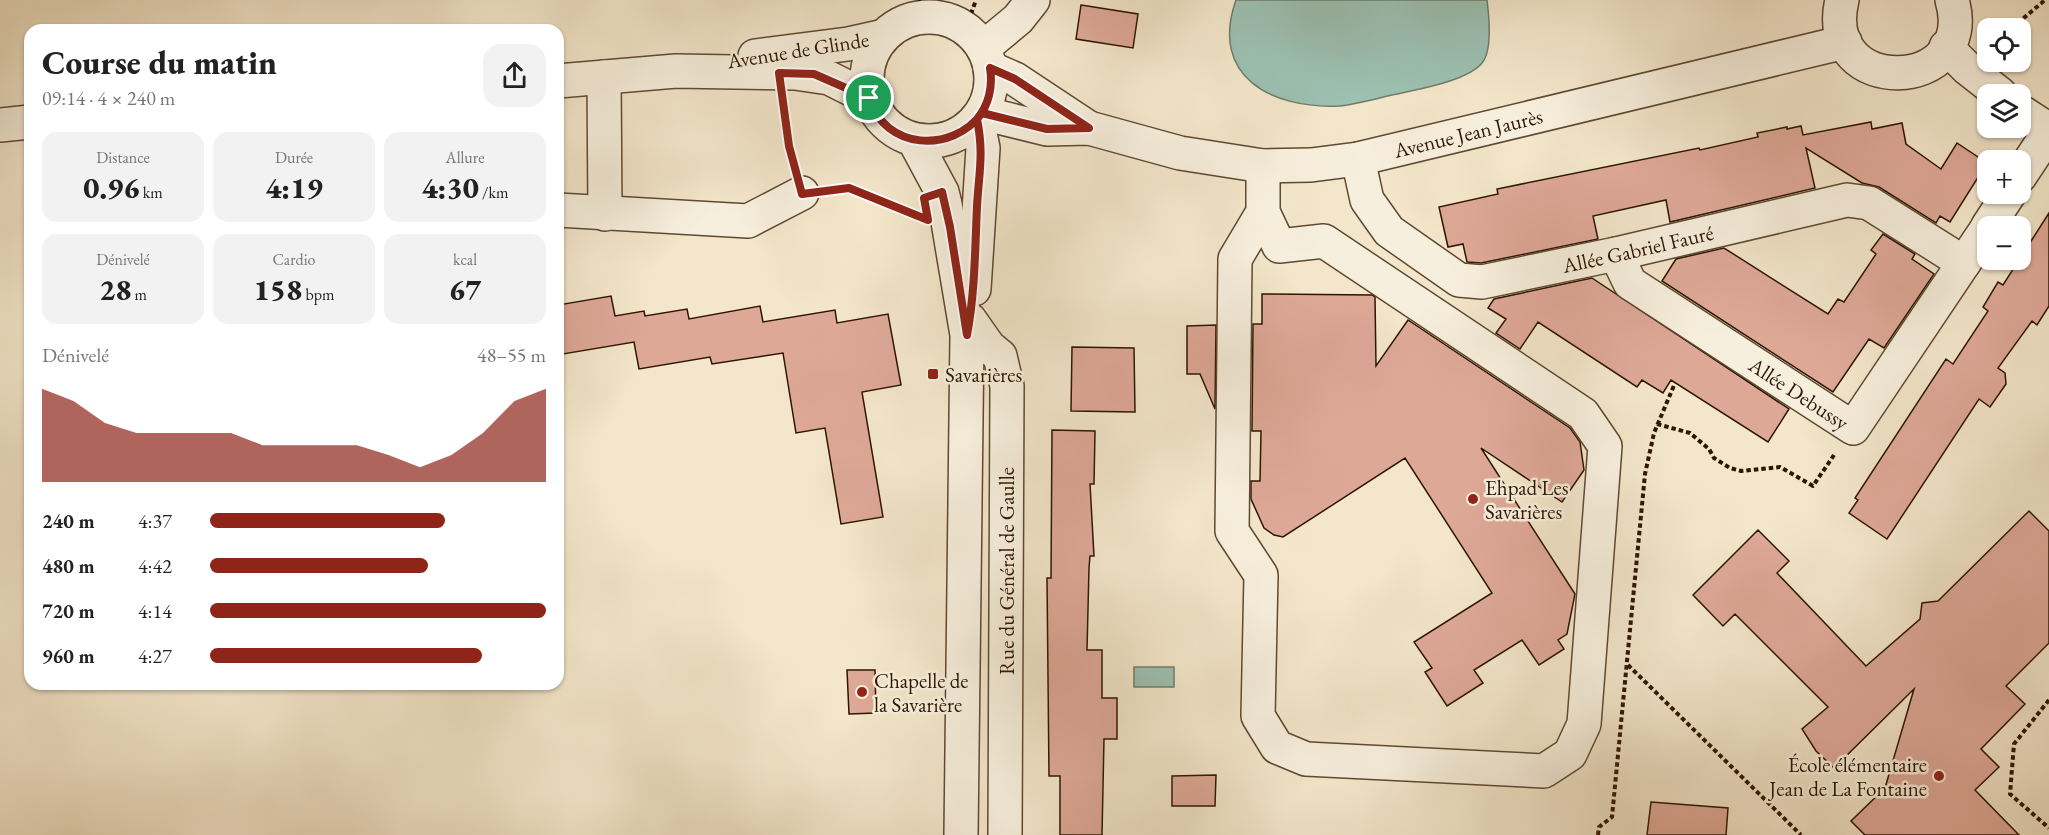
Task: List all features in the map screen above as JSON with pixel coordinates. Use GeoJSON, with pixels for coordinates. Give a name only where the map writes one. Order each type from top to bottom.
{"type":"FeatureCollection","features":[{"type":"Feature","properties":{"kind":"street"},"geometry":{"type":"LineString","coordinates":[[977,36],[1018,19],[1033,0]]}},
{"type":"Feature","properties":{"kind":"street"},"geometry":{"type":"LineString","coordinates":[[1842,0],[1840,21],[1845,42],[1855,56],[1878,72],[1898,75],[1923,69],[1937,59],[1946,47],[1955,26],[1953,0]]}},
{"type":"Feature","properties":{"kind":"street"},"geometry":{"type":"LineString","coordinates":[[920,6],[977,36],[989,95],[979,116],[966,129],[950,138],[930,142],[914,140],[894,132],[883,123],[869,98],[868,67],[873,50],[884,36],[920,6]]}},
{"type":"Feature","properties":{"kind":"street","name":"Avenue de Glinde"},"geometry":{"type":"LineString","coordinates":[[564,80],[676,71],[884,36]]}},
{"type":"Feature","properties":{"kind":"street","name":"Avenue Jean Jaurès"},"geometry":{"type":"LineString","coordinates":[[977,36],[1024,85],[1089,128]]}},
{"type":"Feature","properties":{"kind":"street","name":"Avenue Jean Jaurès"},"geometry":{"type":"LineString","coordinates":[[979,116],[1047,129],[1089,128],[1180,153],[1263,166],[1311,165],[1358,159],[1845,42]]}},
{"type":"Feature","properties":{"kind":"street"},"geometry":{"type":"LineString","coordinates":[[1946,47],[1966,68],[1987,84]]}},
{"type":"Feature","properties":{"kind":"street","name":"Avenue de Glinde"},"geometry":{"type":"LineString","coordinates":[[676,71],[814,74],[869,98]]}},
{"type":"Feature","properties":{"kind":"street"},"geometry":{"type":"LineString","coordinates":[[604,77],[605,214]]}},
{"type":"Feature","properties":{"kind":"street","name":"Rue du Général de Gaulle"},"geometry":{"type":"LineString","coordinates":[[961,835],[968,327],[975,279],[977,205],[983,148],[979,116]]}},
{"type":"Feature","properties":{"kind":"street"},"geometry":{"type":"LineString","coordinates":[[2031,119],[2049,131],[2031,159]]}},
{"type":"Feature","properties":{"kind":"street"},"geometry":{"type":"LineString","coordinates":[[0,125],[24,123]]}},
{"type":"Feature","properties":{"kind":"street","name":"Rue du Général de Gaulle"},"geometry":{"type":"LineString","coordinates":[[914,140],[944,198],[968,327],[1000,356],[1007,386],[1005,835]]}},
{"type":"Feature","properties":{"kind":"street","name":"Allée Gabriel Fauré"},"geometry":{"type":"LineString","coordinates":[[1358,159],[1367,200],[1389,231],[1460,280],[1482,282],[1616,254],[1847,200],[1869,203],[1964,263]]}},
{"type":"Feature","properties":{"kind":"street"},"geometry":{"type":"LineString","coordinates":[[1263,166],[1263,212],[1280,246],[1324,241],[1583,414],[1605,447],[1584,724],[1570,754],[1544,771],[1306,759],[1277,747],[1258,716],[1261,575],[1232,531],[1235,259],[1263,212]]}},
{"type":"Feature","properties":{"kind":"street"},"geometry":{"type":"LineString","coordinates":[[564,211],[748,221],[802,194]]}},
{"type":"Feature","properties":{"kind":"street","name":"Allée Debussy"},"geometry":{"type":"LineString","coordinates":[[1616,254],[1630,283],[1853,428],[1977,244]]}},
{"type":"Feature","properties":{"kind":"path"},"geometry":{"type":"LineString","coordinates":[[2024,18],[2045,0]]}},
{"type":"Feature","properties":{"kind":"path"},"geometry":{"type":"LineString","coordinates":[[779,73],[789,146],[802,194],[849,188],[920,217]]}},
{"type":"Feature","properties":{"kind":"path"},"geometry":{"type":"LineString","coordinates":[[1598,835],[1599,827],[1612,817],[1628,665],[1641,502],[1649,450],[1657,424],[1675,383]]}},
{"type":"Feature","properties":{"kind":"path"},"geometry":{"type":"LineString","coordinates":[[1657,424],[1690,433],[1709,449],[1714,458],[1730,468],[1741,471],[1780,467],[1813,486]]}},
{"type":"Feature","properties":{"kind":"path"},"geometry":{"type":"LineString","coordinates":[[1628,665],[1801,835]]}},
{"type":"Feature","properties":{"kind":"path"},"geometry":{"type":"LineString","coordinates":[[2049,700],[2014,744],[2010,794],[2049,828]]}},
{"type":"Feature","properties":{"kind":"shaded area"},"geometry":{"type":"Polygon","coordinates":[[[1236,0],[1487,0],[1488,50],[1482,63],[1475,69],[1456,79],[1433,86],[1339,106],[1290,101],[1269,94],[1252,83],[1239,68],[1231,49],[1230,26],[1236,0]]]}},
{"type":"Feature","properties":{"kind":"shaded area"},"geometry":{"type":"Polygon","coordinates":[[[1134,667],[1174,667],[1174,687],[1134,687],[1134,667]]]}},
{"type":"Feature","properties":{"kind":"building"},"geometry":{"type":"Polygon","coordinates":[[[1081,5],[1138,14],[1133,48],[1076,39],[1081,5]]]}},
{"type":"Feature","properties":{"kind":"building"},"geometry":{"type":"Polygon","coordinates":[[[1871,122],[1872,129],[1902,123],[1906,144],[1941,169],[1957,143],[1977,156],[1977,179],[1950,222],[1940,216],[1936,223],[1879,187],[1862,183],[1806,148],[1815,188],[1670,222],[1666,200],[1593,216],[1598,239],[1481,263],[1467,262],[1463,244],[1448,247],[1439,207],[1498,194],[1497,189],[1699,148],[1700,150],[1758,137],[1757,133],[1787,127],[1787,129],[1801,126],[1803,135],[1871,122]]]}},
{"type":"Feature","properties":{"kind":"building"},"geometry":{"type":"Polygon","coordinates":[[[2049,213],[2049,306],[2037,325],[2032,321],[1998,368],[2005,373],[2006,384],[1990,407],[1979,399],[1887,539],[1849,513],[1858,500],[1855,498],[1946,359],[1953,364],[1988,311],[1983,307],[1998,282],[2003,285],[2013,270],[2031,270],[2031,241],[2049,213]]]}},
{"type":"Feature","properties":{"kind":"building"},"geometry":{"type":"Polygon","coordinates":[[[1883,234],[1915,254],[1912,259],[1934,274],[1884,348],[1869,339],[1833,392],[1662,281],[1676,259],[1724,248],[1828,314],[1838,299],[1844,302],[1876,254],[1871,250],[1883,234]]]}},
{"type":"Feature","properties":{"kind":"building"},"geometry":{"type":"Polygon","coordinates":[[[1592,278],[1789,409],[1768,442],[1671,380],[1663,393],[1642,380],[1637,387],[1538,322],[1520,349],[1496,333],[1506,319],[1488,308],[1494,299],[1592,278]]]}},
{"type":"Feature","properties":{"kind":"building","name":"Ehpad Les Savarières"},"geometry":{"type":"Polygon","coordinates":[[[1262,294],[1372,295],[1375,297],[1376,366],[1408,320],[1570,428],[1580,442],[1584,470],[1562,502],[1481,448],[1575,594],[1567,634],[1558,640],[1564,649],[1539,665],[1522,640],[1474,670],[1483,683],[1447,706],[1425,672],[1432,668],[1414,642],[1492,593],[1405,458],[1283,537],[1274,535],[1264,528],[1251,499],[1251,481],[1260,481],[1261,431],[1252,431],[1253,324],[1262,324],[1262,294]]]}},
{"type":"Feature","properties":{"kind":"building"},"geometry":{"type":"Polygon","coordinates":[[[611,296],[615,316],[644,311],[645,316],[687,309],[689,319],[760,306],[763,322],[835,310],[837,323],[888,314],[901,385],[862,392],[883,517],[841,524],[825,428],[796,433],[783,353],[712,364],[710,357],[639,369],[634,342],[564,354],[564,304],[611,296]]]}},
{"type":"Feature","properties":{"kind":"building"},"geometry":{"type":"Polygon","coordinates":[[[1216,325],[1215,409],[1200,374],[1187,374],[1187,326],[1216,325]]]}},
{"type":"Feature","properties":{"kind":"building"},"geometry":{"type":"Polygon","coordinates":[[[1072,347],[1134,348],[1135,412],[1071,411],[1072,347]]]}},
{"type":"Feature","properties":{"kind":"building"},"geometry":{"type":"Polygon","coordinates":[[[1052,430],[1095,431],[1094,484],[1090,484],[1094,556],[1090,556],[1089,568],[1087,650],[1102,650],[1102,698],[1117,698],[1117,739],[1104,739],[1102,835],[1060,835],[1060,776],[1049,776],[1047,578],[1051,578],[1052,430]]]}},
{"type":"Feature","properties":{"kind":"building"},"geometry":{"type":"Polygon","coordinates":[[[2029,511],[2049,531],[2049,643],[2006,686],[2025,704],[1981,749],[1999,767],[1975,790],[2019,835],[1865,835],[1851,821],[1885,788],[1914,689],[1834,768],[1816,751],[1802,729],[1828,707],[1735,614],[1723,626],[1693,595],[1758,530],[1789,561],[1777,573],[1866,666],[1920,619],[1922,603],[1938,601],[2029,511]]]}},
{"type":"Feature","properties":{"kind":"building","name":"Chapelle de la Savarière"},"geometry":{"type":"Polygon","coordinates":[[[847,670],[875,670],[876,713],[849,714],[847,670]]]}},
{"type":"Feature","properties":{"kind":"building"},"geometry":{"type":"Polygon","coordinates":[[[1216,775],[1215,806],[1172,806],[1172,776],[1216,775]]]}},
{"type":"Feature","properties":{"kind":"building"},"geometry":{"type":"Polygon","coordinates":[[[1651,802],[1728,808],[1726,835],[1647,835],[1651,802]]]}},
{"type":"Feature","properties":{"kind":"place","name":"Savarières"},"geometry":{"type":"Point","coordinates":[933,374]}},
{"type":"Feature","properties":{"kind":"place","name":"Ehpad Les Savarières"},"geometry":{"type":"Point","coordinates":[1473,499]}},
{"type":"Feature","properties":{"kind":"place","name":"Chapelle de la Savarière"},"geometry":{"type":"Point","coordinates":[862,692]}},
{"type":"Feature","properties":{"kind":"place","name":"École élémentaire Jean de La Fontaine"},"geometry":{"type":"Point","coordinates":[1939,776]}},
{"type":"Feature","properties":{"kind":"route"},"geometry":{"type":"LineString","coordinates":[[869,98],[829,78],[814,74],[779,73],[789,146],[802,194],[849,188],[928,220],[924,198],[942,192],[950,227],[967,335],[975,279],[977,205],[983,148],[977,119],[989,95],[990,68],[1015,79],[1089,128],[1047,129],[982,113],[977,119],[966,129],[953,137],[930,142],[918,141],[903,137],[883,123],[869,98]]}}]}
